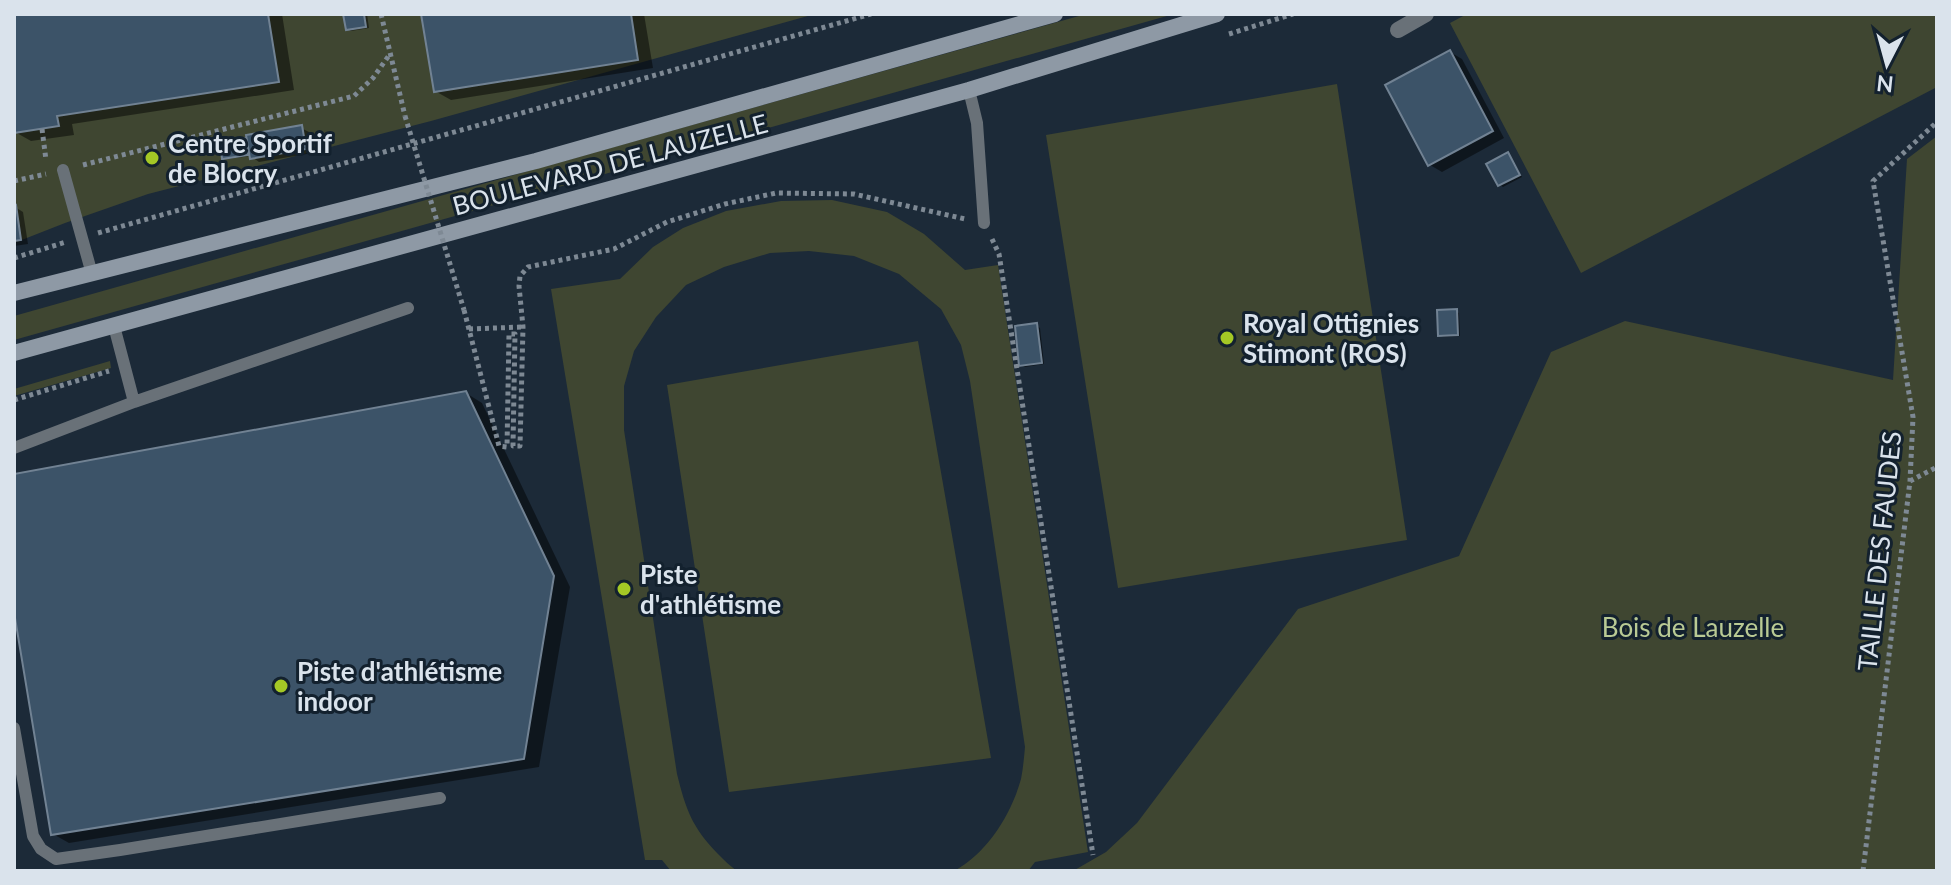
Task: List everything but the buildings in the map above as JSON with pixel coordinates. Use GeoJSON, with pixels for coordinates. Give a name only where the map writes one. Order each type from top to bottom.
{"type":"FeatureCollection","features":[{"type":"Feature","properties":{"kind":"main road","name":"BOULEVARD DE LAUZELLE"},"geometry":{"type":"LineString","coordinates":[[14,293],[536,161],[1055,14]]}},
{"type":"Feature","properties":{"kind":"main road","name":"BOULEVARD DE LAUZELLE"},"geometry":{"type":"LineString","coordinates":[[14,353],[969,90],[1217,14]]}},
{"type":"Feature","properties":{"kind":"street"},"geometry":{"type":"LineString","coordinates":[[1398,30],[1426,14]]}},
{"type":"Feature","properties":{"kind":"lane"},"geometry":{"type":"LineString","coordinates":[[969,90],[977,123],[984,223]]}},
{"type":"Feature","properties":{"kind":"lane"},"geometry":{"type":"LineString","coordinates":[[63,170],[92,274]]}},
{"type":"Feature","properties":{"kind":"lane"},"geometry":{"type":"LineString","coordinates":[[14,448],[134,402],[408,308]]}},
{"type":"Feature","properties":{"kind":"lane"},"geometry":{"type":"LineString","coordinates":[[114,326],[134,402]]}},
{"type":"Feature","properties":{"kind":"lane"},"geometry":{"type":"LineString","coordinates":[[14,728],[33,836],[41,849],[56,859],[440,798]]}},
{"type":"Feature","properties":{"kind":"path"},"geometry":{"type":"LineString","coordinates":[[381,14],[405,116],[464,310],[499,446],[507,447],[509,334],[515,334],[513,446],[520,446],[523,327],[519,286],[520,276],[528,267],[614,249],[667,222],[725,204],[776,193],[854,194],[984,223],[999,254],[1093,855]]}},
{"type":"Feature","properties":{"kind":"path"},"geometry":{"type":"LineString","coordinates":[[14,258],[871,14]]}},
{"type":"Feature","properties":{"kind":"path"},"geometry":{"type":"LineString","coordinates":[[63,170],[354,96],[373,78],[390,54]]}},
{"type":"Feature","properties":{"kind":"path","name":"TAILLE DES FAUDES"},"geometry":{"type":"LineString","coordinates":[[1863,871],[1910,481],[1913,417],[1873,181],[1937,122]]}},
{"type":"Feature","properties":{"kind":"path"},"geometry":{"type":"LineString","coordinates":[[14,181],[48,173],[42,129]]}},
{"type":"Feature","properties":{"kind":"path"},"geometry":{"type":"LineString","coordinates":[[469,329],[523,327]]}},
{"type":"Feature","properties":{"kind":"path"},"geometry":{"type":"LineString","coordinates":[[14,400],[125,367]]}},
{"type":"Feature","properties":{"kind":"path"},"geometry":{"type":"LineString","coordinates":[[1910,481],[1937,467]]}},
{"type":"Feature","properties":{"kind":"green space","name":"Centre Sportif de Blocry"},"geometry":{"type":"Polygon","coordinates":[[[14,14],[815,14],[431,121],[148,194],[14,243],[14,14]]]}},
{"type":"Feature","properties":{"kind":"green space"},"geometry":{"type":"Polygon","coordinates":[[[1086,14],[1174,14],[14,340],[14,316],[1086,14]]]}},
{"type":"Feature","properties":{"kind":"green space"},"geometry":{"type":"Polygon","coordinates":[[[1467,14],[1937,14],[1937,87],[1581,273],[1450,23],[1467,14]]]}},
{"type":"Feature","properties":{"kind":"green space","name":"Royal Ottignies Stimont (ROS)"},"geometry":{"type":"Polygon","coordinates":[[[1337,84],[1407,540],[1118,588],[1046,135],[1337,84]]]}},
{"type":"Feature","properties":{"kind":"green space","name":"Bois de Lauzelle"},"geometry":{"type":"Polygon","coordinates":[[[1937,136],[1937,871],[1073,871],[1106,852],[1137,823],[1298,609],[1459,556],[1551,352],[1625,321],[1893,380],[1907,159],[1937,136]]]}},
{"type":"Feature","properties":{"kind":"green space","name":"Piste d'athlétisme"},"geometry":{"type":"Polygon","coordinates":[[[832,200],[887,212],[924,234],[965,270],[998,265],[1088,852],[1035,862],[1028,871],[954,871],[977,854],[1004,819],[1021,779],[1025,747],[970,381],[961,345],[941,309],[899,274],[854,256],[809,251],[770,253],[724,267],[686,285],[656,317],[634,351],[624,386],[624,430],[677,774],[696,826],[718,854],[737,871],[671,871],[662,860],[645,860],[551,289],[620,279],[653,247],[683,228],[726,211],[781,201],[832,200]]]}},
{"type":"Feature","properties":{"kind":"green space"},"geometry":{"type":"Polygon","coordinates":[[[918,341],[991,758],[729,792],[667,385],[918,341]]]}},
{"type":"Feature","properties":{"kind":"green space"},"geometry":{"type":"Polygon","coordinates":[[[110,361],[111,368],[14,396],[14,389],[110,361]]]}},
{"type":"Feature","properties":{"kind":"place","name":"Centre Sportif de Blocry"},"geometry":{"type":"Point","coordinates":[152,158]}},
{"type":"Feature","properties":{"kind":"place","name":"Royal Ottignies Stimont (ROS)"},"geometry":{"type":"Point","coordinates":[1227,338]}},
{"type":"Feature","properties":{"kind":"place","name":"Piste d'athlétisme"},"geometry":{"type":"Point","coordinates":[624,589]}},
{"type":"Feature","properties":{"kind":"place","name":"Piste d'athlétisme indoor"},"geometry":{"type":"Point","coordinates":[281,686]}}]}
